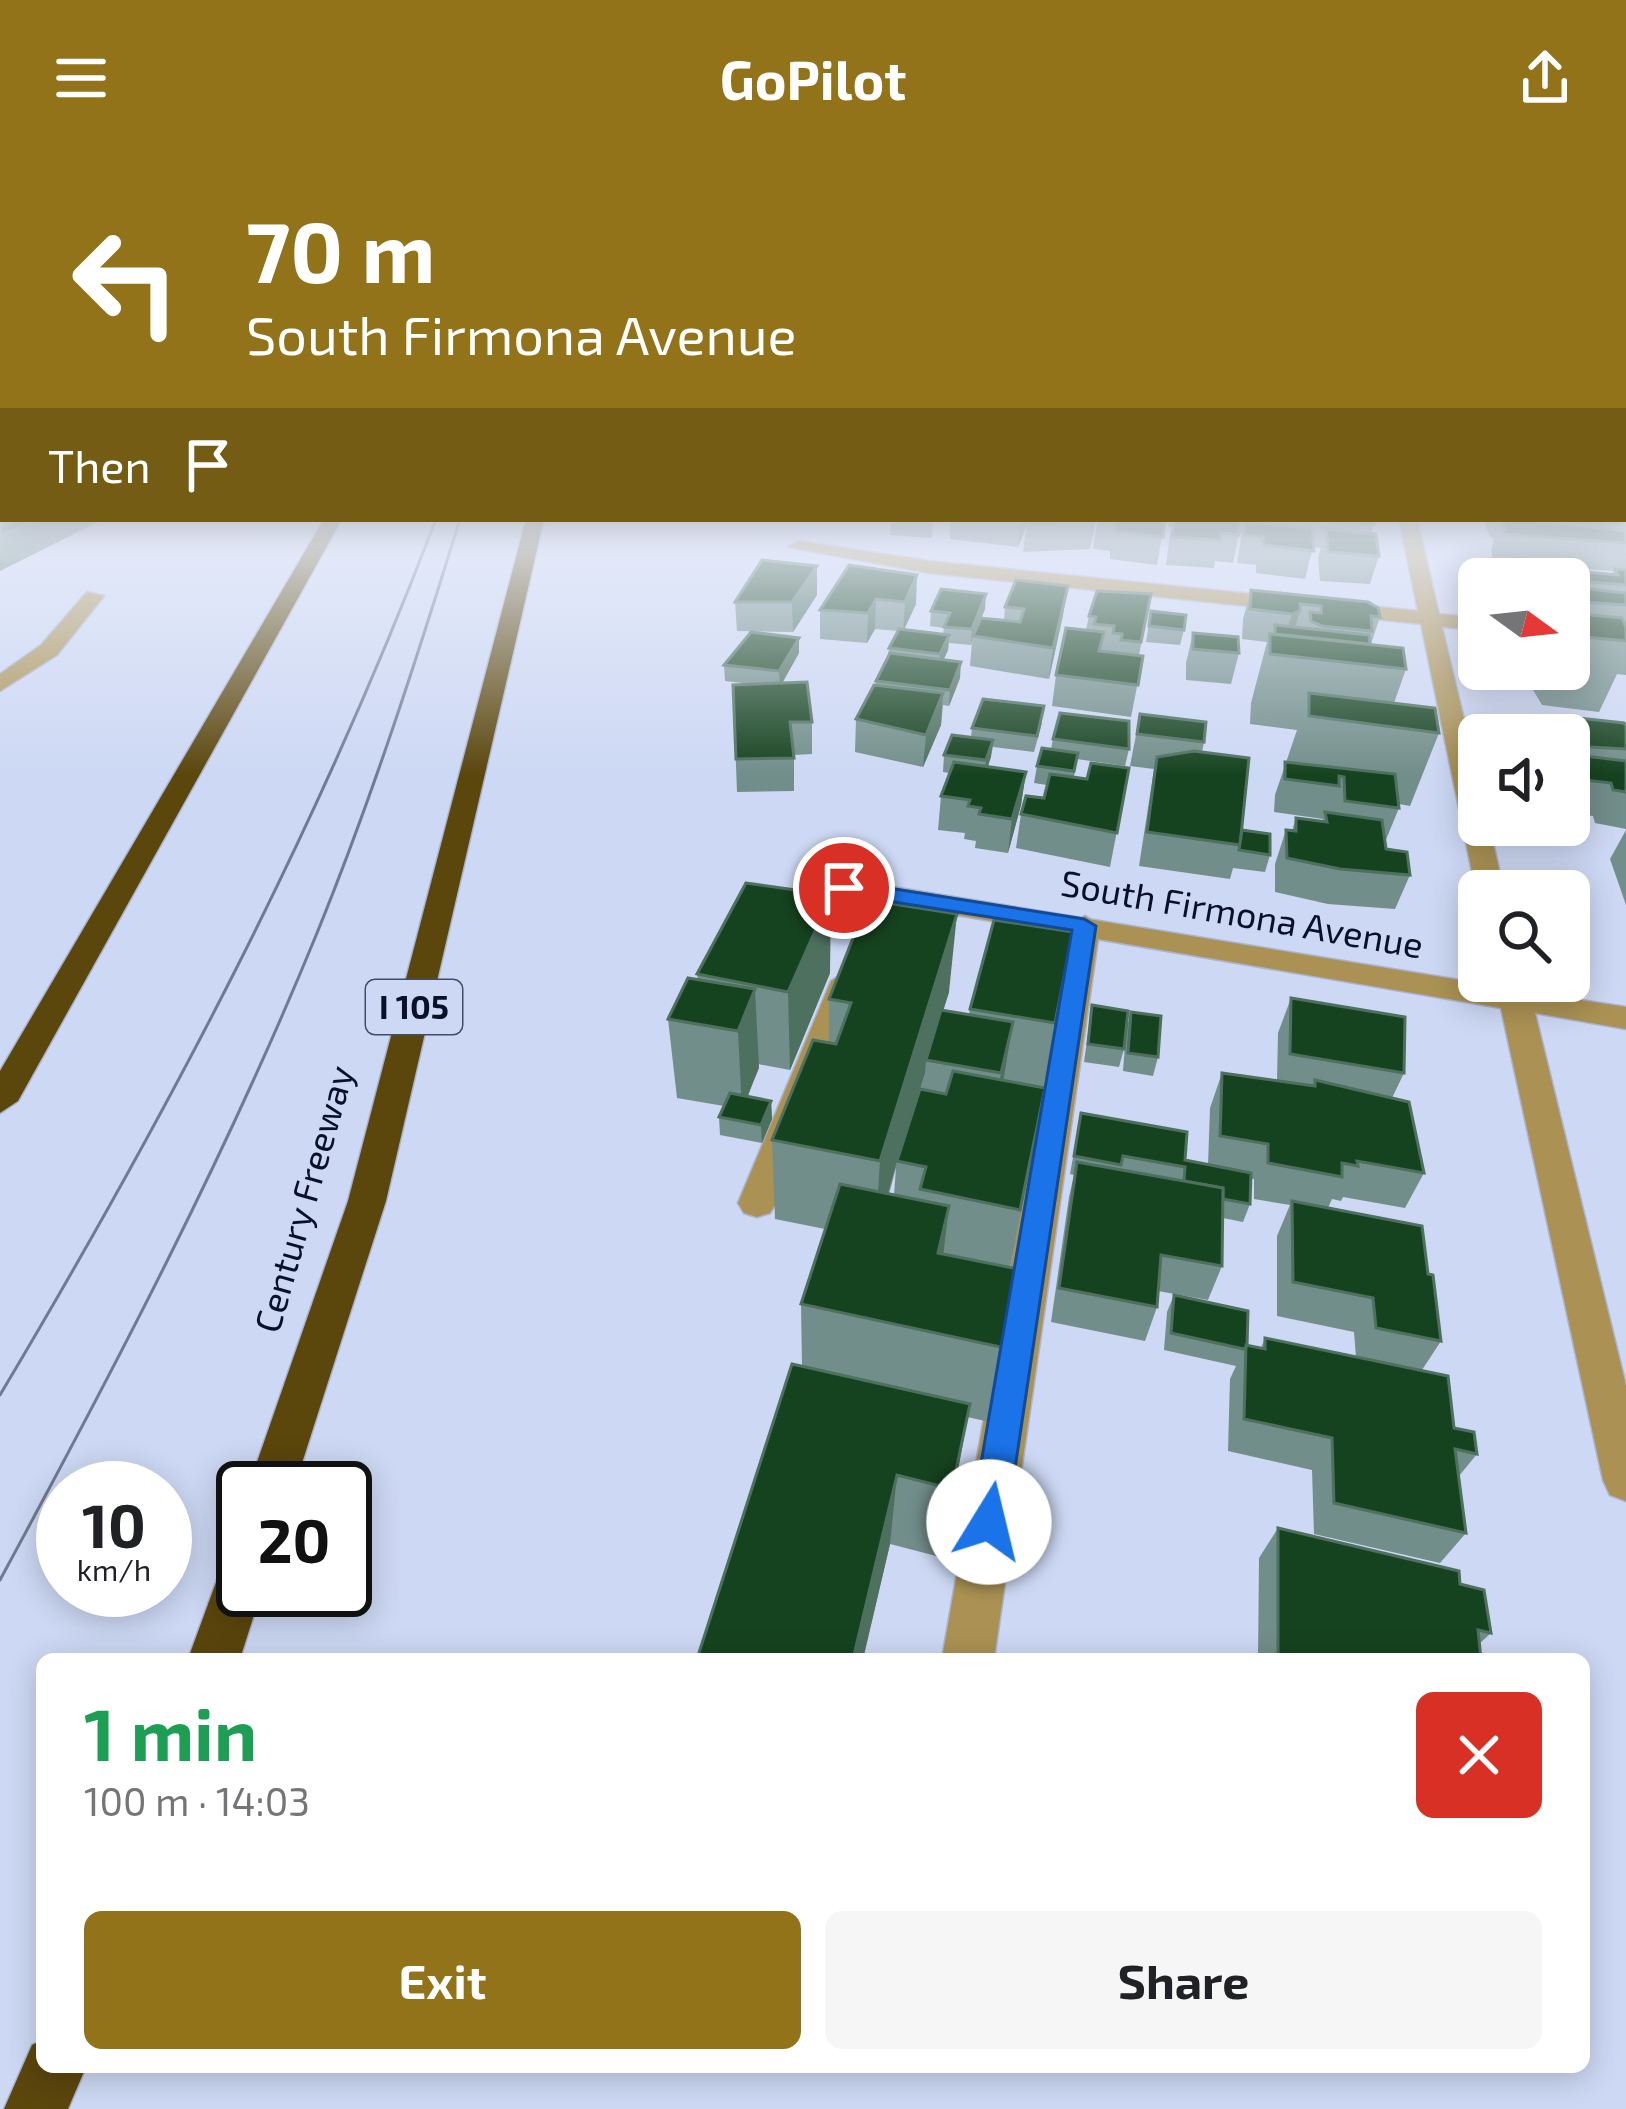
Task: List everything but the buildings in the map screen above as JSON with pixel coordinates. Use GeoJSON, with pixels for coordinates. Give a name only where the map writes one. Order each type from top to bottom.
{"type":"FeatureCollection","features":[{"type":"Feature","properties":{"kind":"highway"},"geometry":{"type":"LineString","coordinates":[[0,1101],[291,593]]}},
{"type":"Feature","properties":{"kind":"highway","name":"Century Freeway"},"geometry":{"type":"LineString","coordinates":[[280,1461],[367,1201],[517,593]]}},
{"type":"Feature","properties":{"kind":"highway"},"geometry":{"type":"LineString","coordinates":[[216,1653],[228,1617]]}},
{"type":"Feature","properties":{"kind":"highway"},"geometry":{"type":"LineString","coordinates":[[36,2109],[51,2073]]}},
{"type":"Feature","properties":{"kind":"street"},"geometry":{"type":"LineString","coordinates":[[1185,593],[1458,622]]}},
{"type":"Feature","properties":{"kind":"street"},"geometry":{"type":"LineString","coordinates":[[1423,593],[1485,870]]}},
{"type":"Feature","properties":{"kind":"street"},"geometry":{"type":"LineString","coordinates":[[0,684],[49,650],[94,596]]}},
{"type":"Feature","properties":{"kind":"street","name":"South Firmona Avenue"},"geometry":{"type":"LineString","coordinates":[[844,888],[1458,983]]}},
{"type":"Feature","properties":{"kind":"street"},"geometry":{"type":"LineString","coordinates":[[757,1202],[882,894]]}},
{"type":"Feature","properties":{"kind":"street"},"geometry":{"type":"LineString","coordinates":[[969,1653],[1084,926]]}},
{"type":"Feature","properties":{"kind":"street"},"geometry":{"type":"LineString","coordinates":[[1517,1002],[1626,1480]]}},
{"type":"Feature","properties":{"kind":"street","name":"South Firmona Avenue"},"geometry":{"type":"LineString","coordinates":[[1560,1002],[1626,1018]]}},
{"type":"Feature","properties":{"kind":"tram line"},"geometry":{"type":"LineString","coordinates":[[0,1395],[123,1182],[237,967],[342,746],[407,593]]}},
{"type":"Feature","properties":{"kind":"tram line"},"geometry":{"type":"LineString","coordinates":[[0,1580],[167,1261],[282,1016],[375,779],[436,593]]}},
{"type":"Feature","properties":{"kind":"route"},"geometry":{"type":"LineString","coordinates":[[844,888],[1084,926],[989,1522]]}}]}
